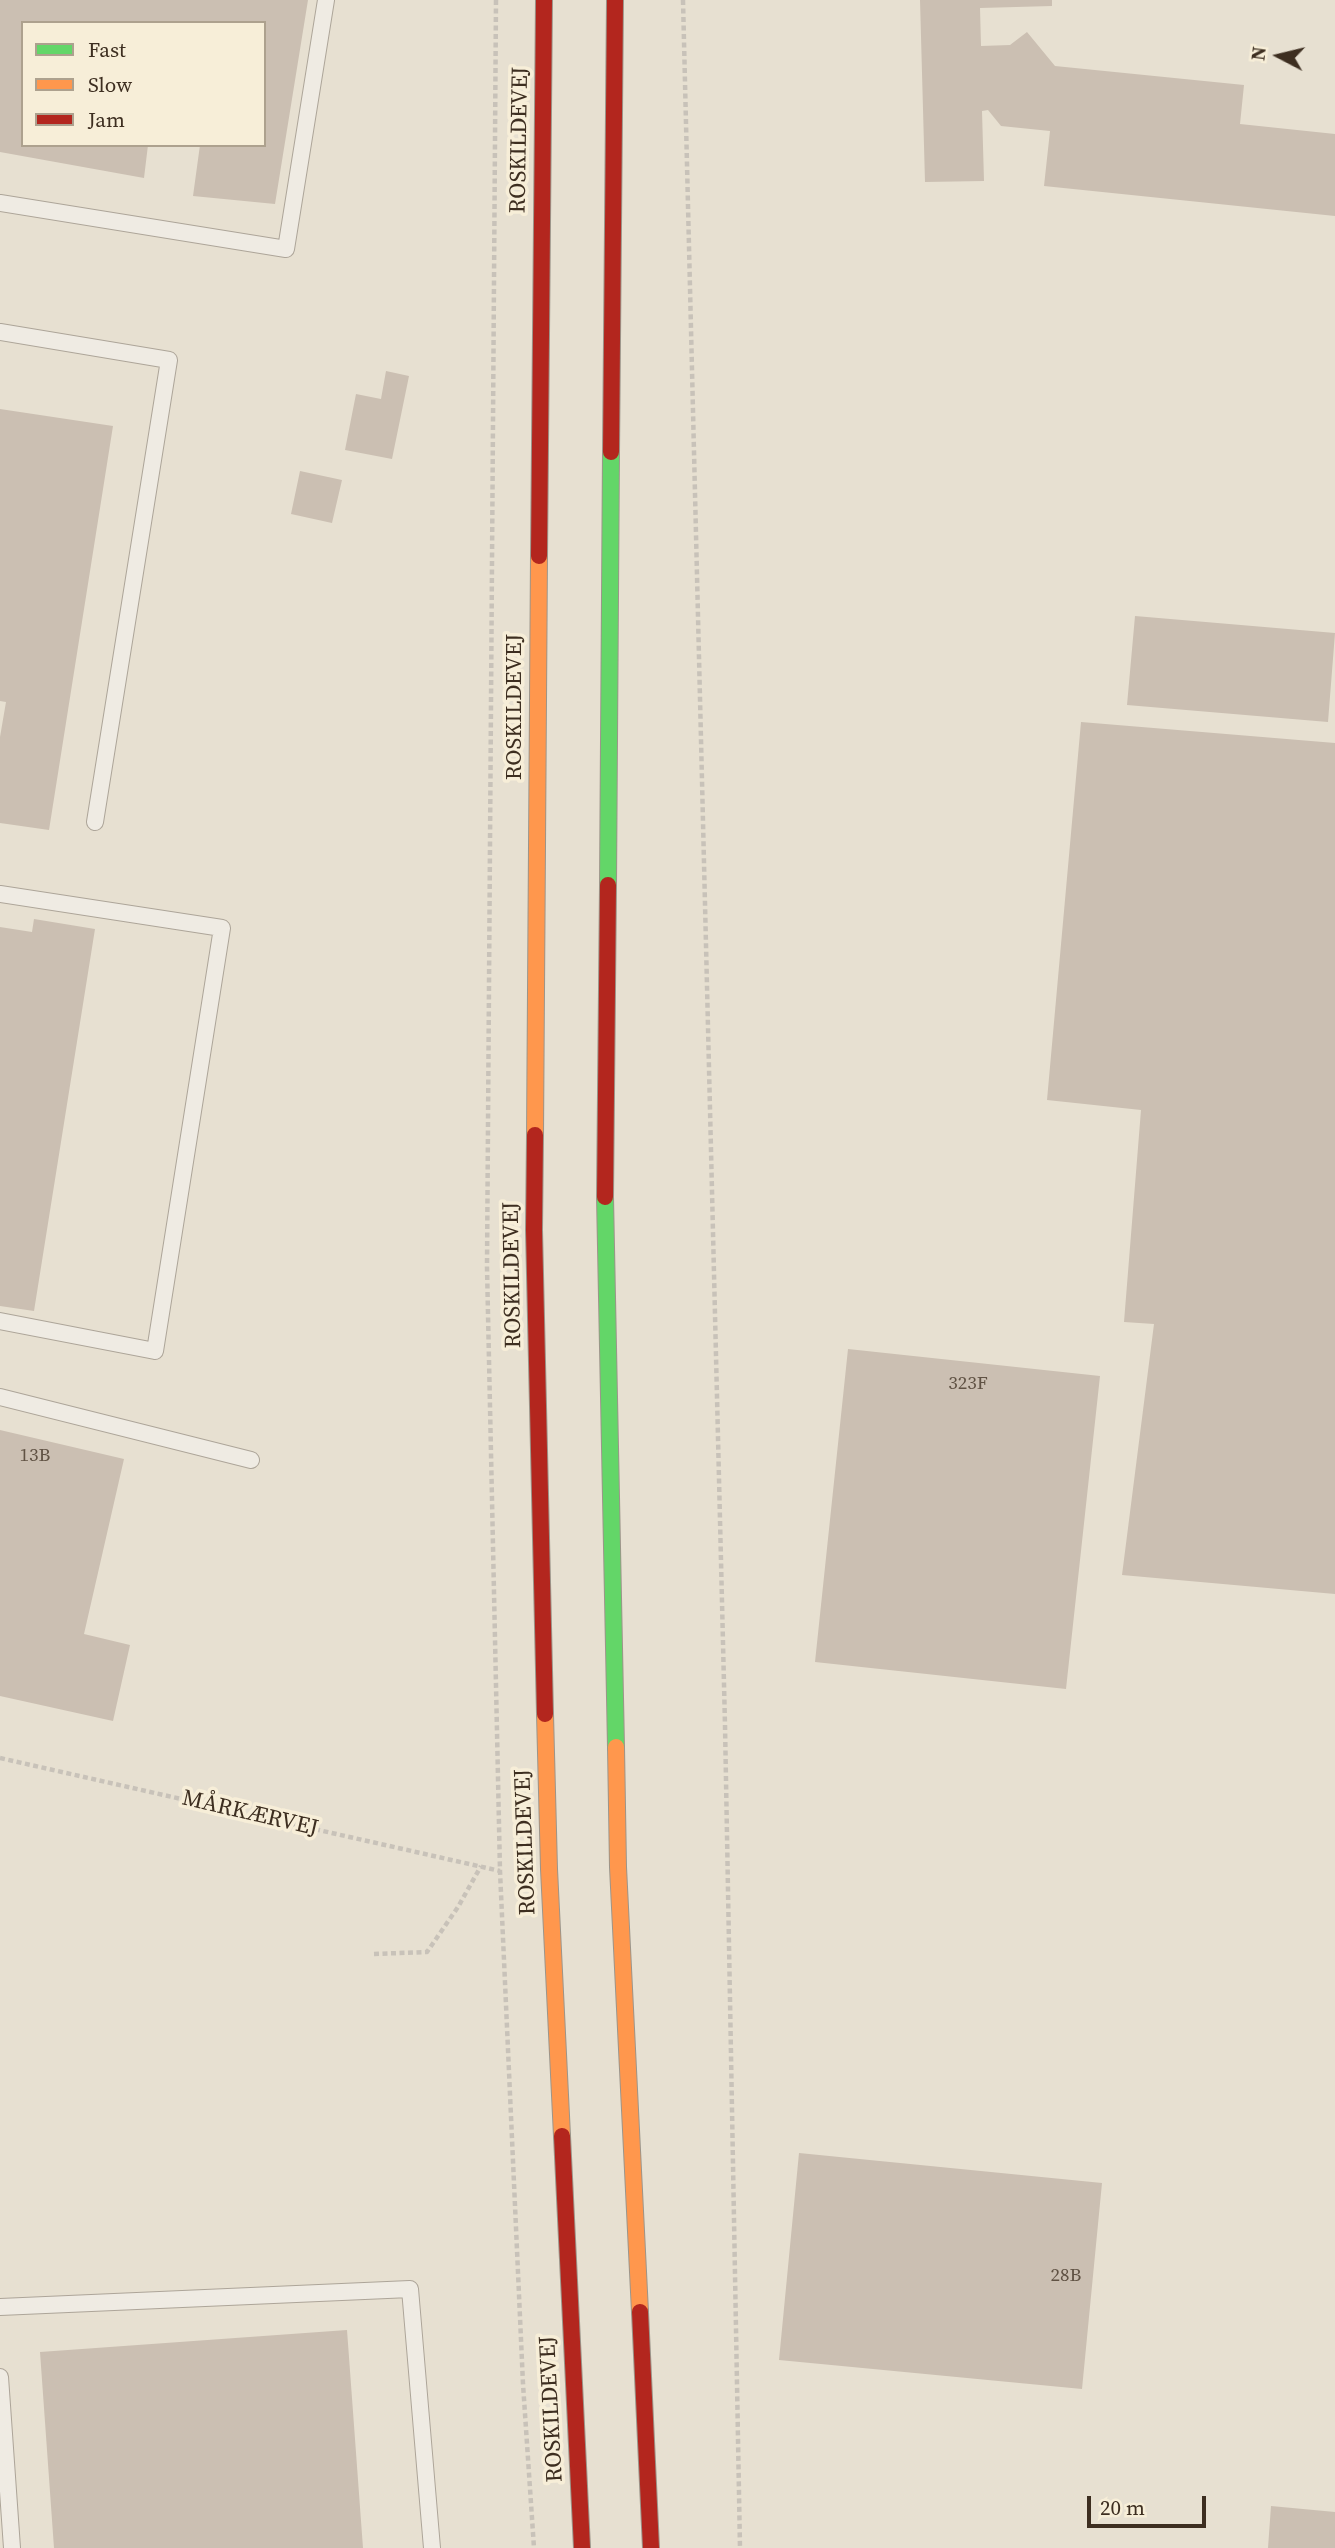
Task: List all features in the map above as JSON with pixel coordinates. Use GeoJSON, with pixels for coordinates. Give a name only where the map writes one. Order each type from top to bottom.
{"type":"FeatureCollection","features":[{"type":"Feature","properties":{"kind":"main road","name":"ROSKILDEVEJ"},"geometry":{"type":"LineString","coordinates":[[544,0],[534,1230],[549,1869],[582,2548]]}},
{"type":"Feature","properties":{"kind":"main road"},"geometry":{"type":"LineString","coordinates":[[615,0],[605,1242],[618,1867],[651,2548]]}},
{"type":"Feature","properties":{"kind":"lane"},"geometry":{"type":"LineString","coordinates":[[0,203],[286,249],[326,0]]}},
{"type":"Feature","properties":{"kind":"lane"},"geometry":{"type":"LineString","coordinates":[[0,332],[169,360],[94,822]]}},
{"type":"Feature","properties":{"kind":"lane"},"geometry":{"type":"LineString","coordinates":[[0,894],[222,928],[155,1351],[0,1321]]}},
{"type":"Feature","properties":{"kind":"lane"},"geometry":{"type":"LineString","coordinates":[[0,1398],[251,1460]]}},
{"type":"Feature","properties":{"kind":"lane"},"geometry":{"type":"LineString","coordinates":[[0,2306],[410,2289],[432,2548]]}},
{"type":"Feature","properties":{"kind":"lane"},"geometry":{"type":"LineString","coordinates":[[0,2377],[12,2548]]}},
{"type":"Feature","properties":{"kind":"path"},"geometry":{"type":"LineString","coordinates":[[683,0],[724,1711],[740,2548]]}},
{"type":"Feature","properties":{"kind":"path","name":"MÅRKÆRVEJ"},"geometry":{"type":"LineString","coordinates":[[0,1758],[500,1871]]}},
{"type":"Feature","properties":{"kind":"path"},"geometry":{"type":"LineString","coordinates":[[374,1954],[427,1952],[458,1907],[481,1866]]}},
{"type":"Feature","properties":{"kind":"building"},"geometry":{"type":"Polygon","coordinates":[[[0,0],[308,0],[275,204],[193,196],[200,147],[266,147],[266,21],[21,21],[21,147],[148,147],[144,178],[0,152],[0,0]]]}},
{"type":"Feature","properties":{"kind":"building"},"geometry":{"type":"Polygon","coordinates":[[[920,0],[1052,0],[1052,6],[980,8],[981,46],[1010,45],[1027,32],[1055,66],[1244,85],[1240,124],[1335,134],[1335,216],[1044,186],[1050,131],[1001,126],[988,110],[982,111],[984,181],[925,182],[920,0]]]}},
{"type":"Feature","properties":{"kind":"building"},"geometry":{"type":"Polygon","coordinates":[[[386,371],[409,376],[392,459],[345,450],[356,394],[381,399],[386,371]]]}},
{"type":"Feature","properties":{"kind":"building"},"geometry":{"type":"Polygon","coordinates":[[[0,409],[113,426],[49,830],[0,823],[0,737],[6,702],[0,701],[0,409]]]}},
{"type":"Feature","properties":{"kind":"building"},"geometry":{"type":"Polygon","coordinates":[[[300,471],[342,480],[332,523],[291,514],[300,471]]]}},
{"type":"Feature","properties":{"kind":"building"},"geometry":{"type":"Polygon","coordinates":[[[1135,616],[1335,633],[1328,722],[1127,705],[1135,616]]]}},
{"type":"Feature","properties":{"kind":"building"},"geometry":{"type":"Polygon","coordinates":[[[1081,722],[1335,743],[1335,1594],[1122,1575],[1154,1324],[1124,1322],[1141,1110],[1047,1100],[1081,722]]]}},
{"type":"Feature","properties":{"kind":"building"},"geometry":{"type":"Polygon","coordinates":[[[34,919],[95,929],[34,1311],[0,1306],[0,927],[32,932],[34,919]]]}},
{"type":"Feature","properties":{"kind":"building"},"geometry":{"type":"Polygon","coordinates":[[[848,1349],[1100,1376],[1066,1689],[815,1662],[848,1349]]]}},
{"type":"Feature","properties":{"kind":"building"},"geometry":{"type":"Polygon","coordinates":[[[0,1430],[124,1459],[84,1634],[130,1645],[113,1721],[0,1696],[0,1430]]]}},
{"type":"Feature","properties":{"kind":"building"},"geometry":{"type":"Polygon","coordinates":[[[799,2153],[1102,2183],[1082,2389],[779,2360],[799,2153]]]}},
{"type":"Feature","properties":{"kind":"building"},"geometry":{"type":"Polygon","coordinates":[[[347,2330],[363,2548],[54,2548],[40,2352],[347,2330]]]}},
{"type":"Feature","properties":{"kind":"building"},"geometry":{"type":"Polygon","coordinates":[[[1271,2506],[1335,2512],[1335,2548],[1268,2548],[1271,2506]]]}},
{"type":"Feature","properties":{"kind":"traffic: fast"},"geometry":{"type":"LineString","coordinates":[[608,885],[611,452]]}},
{"type":"Feature","properties":{"kind":"traffic: fast"},"geometry":{"type":"LineString","coordinates":[[605,1197],[616,1747]]}},
{"type":"Feature","properties":{"kind":"traffic: slow"},"geometry":{"type":"LineString","coordinates":[[535,1135],[539,556]]}},
{"type":"Feature","properties":{"kind":"traffic: slow"},"geometry":{"type":"LineString","coordinates":[[545,1714],[549,1869],[562,2136]]}},
{"type":"Feature","properties":{"kind":"traffic: slow"},"geometry":{"type":"LineString","coordinates":[[616,1747],[618,1867],[640,2312]]}},
{"type":"Feature","properties":{"kind":"traffic: jam"},"geometry":{"type":"LineString","coordinates":[[539,556],[544,0]]}},
{"type":"Feature","properties":{"kind":"traffic: jam"},"geometry":{"type":"LineString","coordinates":[[611,452],[615,0]]}},
{"type":"Feature","properties":{"kind":"traffic: jam"},"geometry":{"type":"LineString","coordinates":[[605,1197],[608,885]]}},
{"type":"Feature","properties":{"kind":"traffic: jam"},"geometry":{"type":"LineString","coordinates":[[535,1135],[534,1230],[545,1714]]}},
{"type":"Feature","properties":{"kind":"traffic: jam"},"geometry":{"type":"LineString","coordinates":[[562,2136],[582,2548]]}},
{"type":"Feature","properties":{"kind":"traffic: jam"},"geometry":{"type":"LineString","coordinates":[[640,2312],[651,2548]]}}]}
